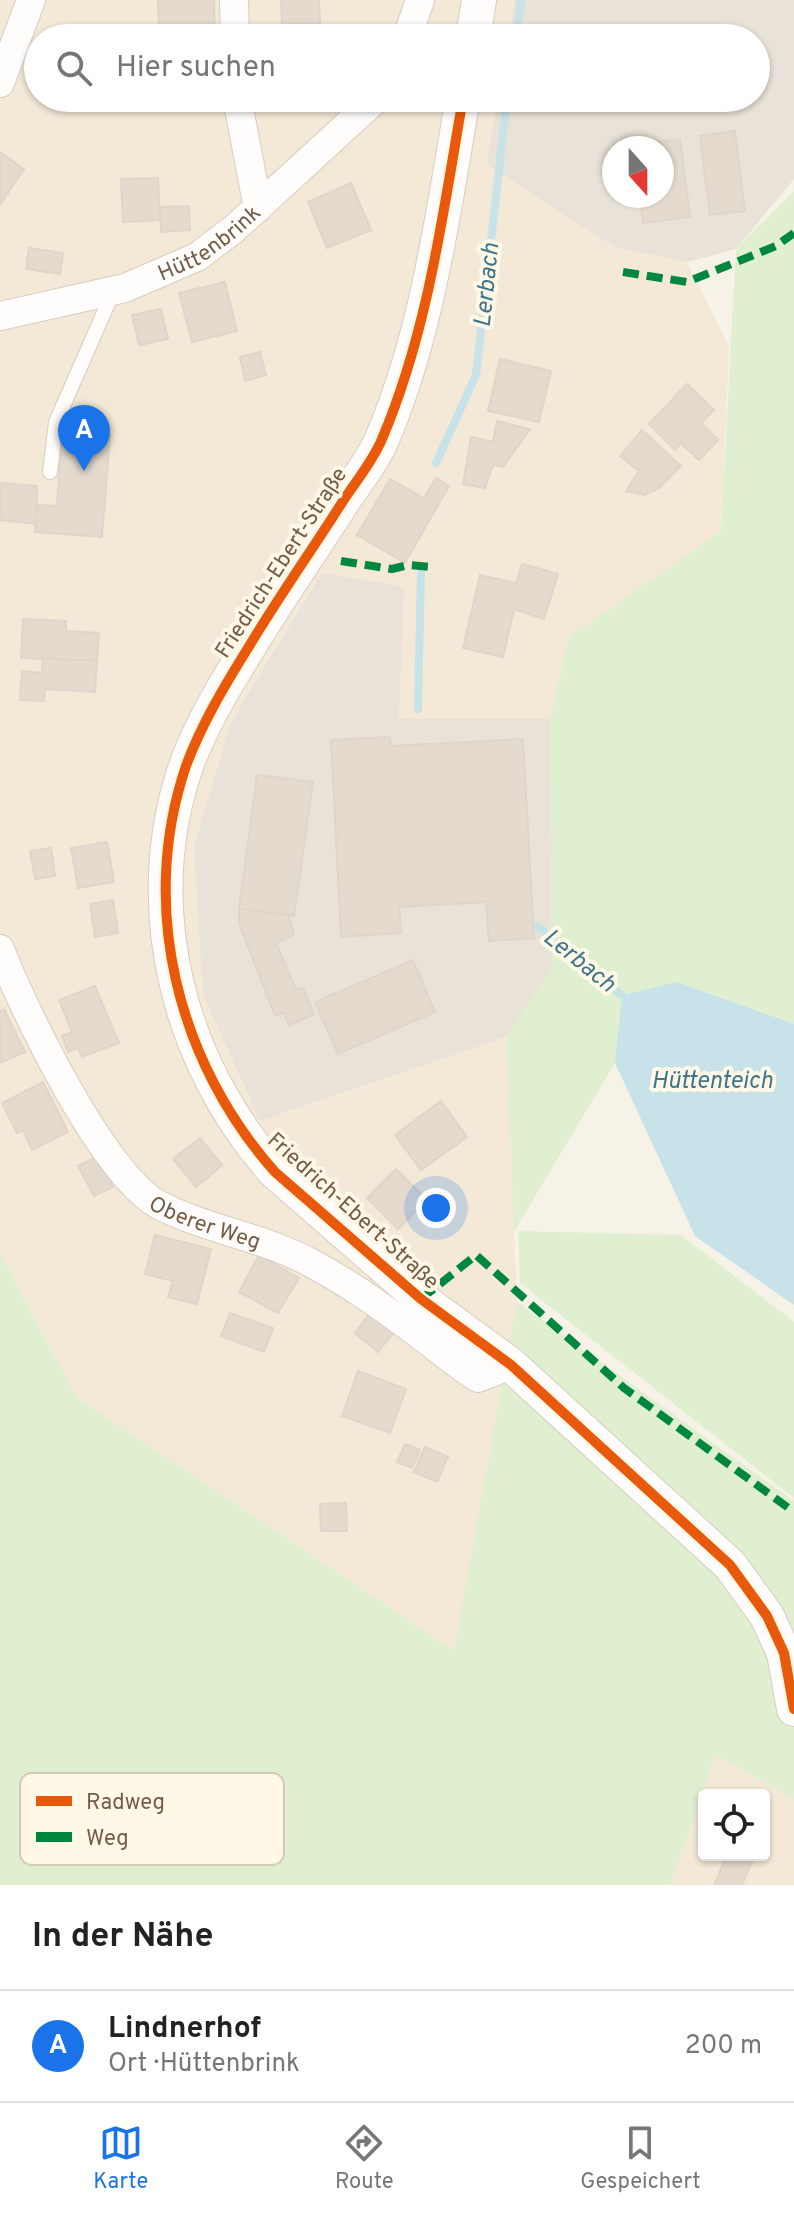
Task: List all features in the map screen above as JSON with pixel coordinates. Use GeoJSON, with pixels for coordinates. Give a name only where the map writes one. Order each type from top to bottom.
{"type":"FeatureCollection","features":[{"type":"Feature","properties":{"kind":"street"},"geometry":{"type":"LineString","coordinates":[[0,83],[31,0]]}},
{"type":"Feature","properties":{"kind":"street"},"geometry":{"type":"LineString","coordinates":[[234,0],[235,24]]}},
{"type":"Feature","properties":{"kind":"street"},"geometry":{"type":"LineString","coordinates":[[412,24],[420,0]]}},
{"type":"Feature","properties":{"kind":"street"},"geometry":{"type":"LineString","coordinates":[[475,24],[479,0]]}},
{"type":"Feature","properties":{"kind":"street"},"geometry":{"type":"LineString","coordinates":[[240,112],[258,208]]}},
{"type":"Feature","properties":{"kind":"street","name":"Hüttenbrink"},"geometry":{"type":"LineString","coordinates":[[0,316],[113,291],[189,261],[258,208],[362,112]]}},
{"type":"Feature","properties":{"kind":"street","name":"Friedrich-Ebert-Straße"},"geometry":{"type":"LineString","coordinates":[[460,112],[432,270],[411,362],[381,442],[249,646],[186,766],[169,840],[166,902],[170,967],[186,1018],[238,1129],[275,1172],[421,1299],[511,1365],[730,1565],[767,1616],[784,1653],[794,1709]]}},
{"type":"Feature","properties":{"kind":"street","name":"Oberer Weg"},"geometry":{"type":"LineString","coordinates":[[0,949],[18,994],[71,1093],[112,1156],[152,1200],[273,1244],[313,1264],[386,1310],[478,1378],[511,1365]]}},
{"type":"Feature","properties":{"kind":"lane"},"geometry":{"type":"LineString","coordinates":[[50,472],[56,422],[113,291]]}},
{"type":"Feature","properties":{"kind":"shaded area"},"geometry":{"type":"Polygon","coordinates":[[[0,0],[515,0],[511,24],[24,24],[24,112],[496,112],[488,164],[614,247],[687,262],[729,346],[721,532],[569,637],[550,719],[399,719],[404,587],[260,1121],[506,1037],[517,1302],[455,1652],[76,1397],[0,1253],[0,0]]]}},
{"type":"Feature","properties":{"kind":"shaded area"},"geometry":{"type":"Polygon","coordinates":[[[515,0],[794,0],[794,179],[736,249],[687,262],[614,247],[487,164],[496,112],[770,112],[770,24],[511,24],[515,0]]]}},
{"type":"Feature","properties":{"kind":"shaded area"},"geometry":{"type":"Polygon","coordinates":[[[322,573],[404,587],[399,719],[550,719],[552,969],[506,1037],[260,1121],[203,994],[194,847],[231,722],[322,573]]]}},
{"type":"Feature","properties":{"kind":"shaded area"},"geometry":{"type":"Polygon","coordinates":[[[716,1754],[794,1800],[794,1885],[670,1885],[698,1805],[698,1861],[770,1861],[770,1789],[704,1789],[716,1754]]]}},
{"type":"Feature","properties":{"kind":"green space"},"geometry":{"type":"Polygon","coordinates":[[[794,191],[794,1024],[677,982],[622,995],[615,1063],[514,1232],[506,1037],[552,969],[550,719],[569,637],[721,531],[736,249],[794,191]]]}},
{"type":"Feature","properties":{"kind":"green space"},"geometry":{"type":"Polygon","coordinates":[[[518,1231],[681,1235],[794,1322],[794,1498],[520,1283],[518,1231]]]}},
{"type":"Feature","properties":{"kind":"green space"},"geometry":{"type":"Polygon","coordinates":[[[0,1253],[76,1397],[454,1651],[517,1302],[794,1501],[794,1800],[716,1754],[704,1789],[698,1789],[698,1805],[670,1885],[0,1885],[0,1253]]]}},
{"type":"Feature","properties":{"kind":"water","name":"Hüttenteich"},"geometry":{"type":"Polygon","coordinates":[[[677,982],[794,1024],[794,1305],[695,1236],[615,1063],[622,995],[677,982]]]}},
{"type":"Feature","properties":{"kind":"building"},"geometry":{"type":"Polygon","coordinates":[[[158,0],[214,0],[215,24],[159,24],[158,0]]]}},
{"type":"Feature","properties":{"kind":"building"},"geometry":{"type":"Polygon","coordinates":[[[281,0],[319,0],[320,24],[282,24],[281,0]]]}},
{"type":"Feature","properties":{"kind":"building"},"geometry":{"type":"Polygon","coordinates":[[[735,131],[745,211],[710,215],[700,136],[735,131]]]}},
{"type":"Feature","properties":{"kind":"building"},"geometry":{"type":"Polygon","coordinates":[[[680,139],[690,217],[643,223],[641,208],[674,208],[674,140],[680,139]]]}},
{"type":"Feature","properties":{"kind":"building"},"geometry":{"type":"Polygon","coordinates":[[[0,152],[24,169],[0,205],[0,152]]]}},
{"type":"Feature","properties":{"kind":"building"},"geometry":{"type":"Polygon","coordinates":[[[158,178],[160,220],[123,222],[121,179],[158,178]]]}},
{"type":"Feature","properties":{"kind":"building"},"geometry":{"type":"Polygon","coordinates":[[[351,183],[371,230],[327,248],[308,202],[351,183]]]}},
{"type":"Feature","properties":{"kind":"building"},"geometry":{"type":"Polygon","coordinates":[[[189,206],[190,230],[161,232],[160,207],[189,206]]]}},
{"type":"Feature","properties":{"kind":"building"},"geometry":{"type":"Polygon","coordinates":[[[29,248],[63,253],[60,274],[26,269],[29,248]]]}},
{"type":"Feature","properties":{"kind":"building"},"geometry":{"type":"Polygon","coordinates":[[[225,282],[237,331],[192,342],[179,293],[225,282]]]}},
{"type":"Feature","properties":{"kind":"building"},"geometry":{"type":"Polygon","coordinates":[[[161,309],[168,339],[139,345],[132,315],[161,309]]]}},
{"type":"Feature","properties":{"kind":"building"},"geometry":{"type":"Polygon","coordinates":[[[260,352],[266,375],[245,381],[240,357],[260,352]]]}},
{"type":"Feature","properties":{"kind":"building"},"geometry":{"type":"Polygon","coordinates":[[[500,359],[551,371],[539,422],[488,411],[500,359]]]}},
{"type":"Feature","properties":{"kind":"building"},"geometry":{"type":"Polygon","coordinates":[[[687,384],[714,410],[701,423],[718,440],[699,460],[681,443],[675,450],[649,424],[687,384]]]}},
{"type":"Feature","properties":{"kind":"building"},"geometry":{"type":"Polygon","coordinates":[[[497,421],[530,429],[503,467],[493,465],[485,488],[463,484],[471,437],[493,442],[497,421]]]}},
{"type":"Feature","properties":{"kind":"building"},"geometry":{"type":"Polygon","coordinates":[[[642,430],[681,466],[659,488],[644,495],[626,491],[639,471],[620,456],[642,430]]]}},
{"type":"Feature","properties":{"kind":"building"},"geometry":{"type":"Polygon","coordinates":[[[62,433],[110,436],[102,537],[35,532],[37,505],[57,506],[62,433]]]}},
{"type":"Feature","properties":{"kind":"building"},"geometry":{"type":"Polygon","coordinates":[[[436,478],[449,486],[405,563],[357,535],[390,479],[424,498],[436,478]]]}},
{"type":"Feature","properties":{"kind":"building"},"geometry":{"type":"Polygon","coordinates":[[[0,483],[37,486],[36,524],[0,520],[0,483]]]}},
{"type":"Feature","properties":{"kind":"building"},"geometry":{"type":"Polygon","coordinates":[[[522,564],[558,574],[544,619],[514,609],[503,657],[463,648],[480,575],[516,583],[522,564]]]}},
{"type":"Feature","properties":{"kind":"building"},"geometry":{"type":"Polygon","coordinates":[[[23,619],[66,621],[66,631],[99,633],[97,661],[21,658],[23,619]]]}},
{"type":"Feature","properties":{"kind":"building"},"geometry":{"type":"Polygon","coordinates":[[[43,658],[97,661],[95,692],[45,689],[44,701],[20,700],[22,671],[42,673],[43,658]]]}},
{"type":"Feature","properties":{"kind":"building"},"geometry":{"type":"Polygon","coordinates":[[[390,737],[391,746],[523,739],[534,938],[489,941],[486,902],[399,907],[401,933],[341,937],[331,740],[390,737]]]}},
{"type":"Feature","properties":{"kind":"building"},"geometry":{"type":"Polygon","coordinates":[[[257,775],[313,782],[294,916],[239,909],[257,775]]]}},
{"type":"Feature","properties":{"kind":"building"},"geometry":{"type":"Polygon","coordinates":[[[107,842],[114,882],[78,888],[71,848],[107,842]]]}},
{"type":"Feature","properties":{"kind":"building"},"geometry":{"type":"Polygon","coordinates":[[[51,848],[55,876],[35,879],[30,851],[51,848]]]}},
{"type":"Feature","properties":{"kind":"building"},"geometry":{"type":"Polygon","coordinates":[[[113,900],[118,933],[95,937],[90,904],[113,900]]]}},
{"type":"Feature","properties":{"kind":"building"},"geometry":{"type":"Polygon","coordinates":[[[239,909],[288,915],[294,934],[276,943],[296,990],[303,988],[314,1014],[289,1026],[284,1012],[275,1016],[239,923],[239,909]]]}},
{"type":"Feature","properties":{"kind":"building"},"geometry":{"type":"Polygon","coordinates":[[[413,960],[435,1012],[338,1054],[315,1002],[413,960]]]}},
{"type":"Feature","properties":{"kind":"building"},"geometry":{"type":"Polygon","coordinates":[[[95,986],[119,1043],[82,1057],[78,1048],[68,1052],[62,1036],[72,1032],[59,1000],[95,986]]]}},
{"type":"Feature","properties":{"kind":"building"},"geometry":{"type":"Polygon","coordinates":[[[4,1009],[25,1052],[0,1063],[0,1011],[4,1009]]]}},
{"type":"Feature","properties":{"kind":"building"},"geometry":{"type":"Polygon","coordinates":[[[43,1082],[68,1132],[32,1150],[23,1130],[17,1133],[2,1103],[43,1082]]]}},
{"type":"Feature","properties":{"kind":"building"},"geometry":{"type":"Polygon","coordinates":[[[441,1101],[467,1137],[421,1170],[395,1135],[441,1101]]]}},
{"type":"Feature","properties":{"kind":"building"},"geometry":{"type":"Polygon","coordinates":[[[200,1138],[222,1165],[196,1187],[173,1159],[200,1138]]]}},
{"type":"Feature","properties":{"kind":"building"},"geometry":{"type":"Polygon","coordinates":[[[96,1157],[113,1187],[94,1196],[78,1166],[96,1157]]]}},
{"type":"Feature","properties":{"kind":"building"},"geometry":{"type":"Polygon","coordinates":[[[396,1169],[427,1200],[398,1229],[367,1198],[396,1169]]]}},
{"type":"Feature","properties":{"kind":"building"},"geometry":{"type":"Polygon","coordinates":[[[155,1235],[211,1249],[197,1304],[168,1297],[173,1281],[145,1274],[155,1235]]]}},
{"type":"Feature","properties":{"kind":"building"},"geometry":{"type":"Polygon","coordinates":[[[259,1255],[299,1278],[278,1313],[239,1292],[259,1255]]]}},
{"type":"Feature","properties":{"kind":"building"},"geometry":{"type":"Polygon","coordinates":[[[230,1313],[273,1328],[264,1352],[221,1336],[230,1313]]]}},
{"type":"Feature","properties":{"kind":"building"},"geometry":{"type":"Polygon","coordinates":[[[370,1313],[394,1332],[378,1352],[355,1333],[370,1313]]]}},
{"type":"Feature","properties":{"kind":"building"},"geometry":{"type":"Polygon","coordinates":[[[358,1371],[406,1389],[390,1433],[342,1416],[358,1371]]]}},
{"type":"Feature","properties":{"kind":"building"},"geometry":{"type":"Polygon","coordinates":[[[405,1444],[420,1450],[412,1468],[397,1462],[405,1444]]]}},
{"type":"Feature","properties":{"kind":"building"},"geometry":{"type":"Polygon","coordinates":[[[425,1447],[448,1457],[437,1482],[414,1472],[425,1447]]]}},
{"type":"Feature","properties":{"kind":"building"},"geometry":{"type":"Polygon","coordinates":[[[346,1503],[347,1531],[321,1531],[320,1504],[346,1503]]]}},
{"type":"Feature","properties":{"kind":"building"},"geometry":{"type":"Polygon","coordinates":[[[724,1861],[752,1861],[742,1885],[714,1885],[724,1861]]]}},
{"type":"Feature","properties":{"kind":"waterway","name":"Lerbach"},"geometry":{"type":"LineString","coordinates":[[518,24],[521,0]]}},
{"type":"Feature","properties":{"kind":"waterway","name":"Lerbach"},"geometry":{"type":"LineString","coordinates":[[436,463],[476,375],[505,112]]}},
{"type":"Feature","properties":{"kind":"waterway","name":"Lerbach"},"geometry":{"type":"LineString","coordinates":[[418,709],[421,570]]}},
{"type":"Feature","properties":{"kind":"waterway","name":"Lerbach"},"geometry":{"type":"LineString","coordinates":[[537,926],[628,1000]]}},
{"type":"Feature","properties":{"kind":"marked path"},"geometry":{"type":"LineString","coordinates":[[623,272],[687,282],[776,246],[794,233]]}},
{"type":"Feature","properties":{"kind":"marked path"},"geometry":{"type":"LineString","coordinates":[[341,561],[392,569],[408,565],[432,567]]}},
{"type":"Feature","properties":{"kind":"marked path"},"geometry":{"type":"LineString","coordinates":[[421,1299],[476,1255],[624,1388],[794,1512]]}},
{"type":"Feature","properties":{"kind":"cycle path"},"geometry":{"type":"LineString","coordinates":[[461,112],[423,314],[398,398],[382,439],[231,676],[206,720],[186,766],[172,819],[166,874],[167,928],[176,981],[192,1033],[213,1082],[241,1129],[275,1172],[421,1299],[511,1365],[730,1565],[767,1616],[784,1653],[794,1709]]}},
{"type":"Feature","properties":{"kind":"place","name":"Lindnerhof"},"geometry":{"type":"Point","coordinates":[84,471]}}]}
